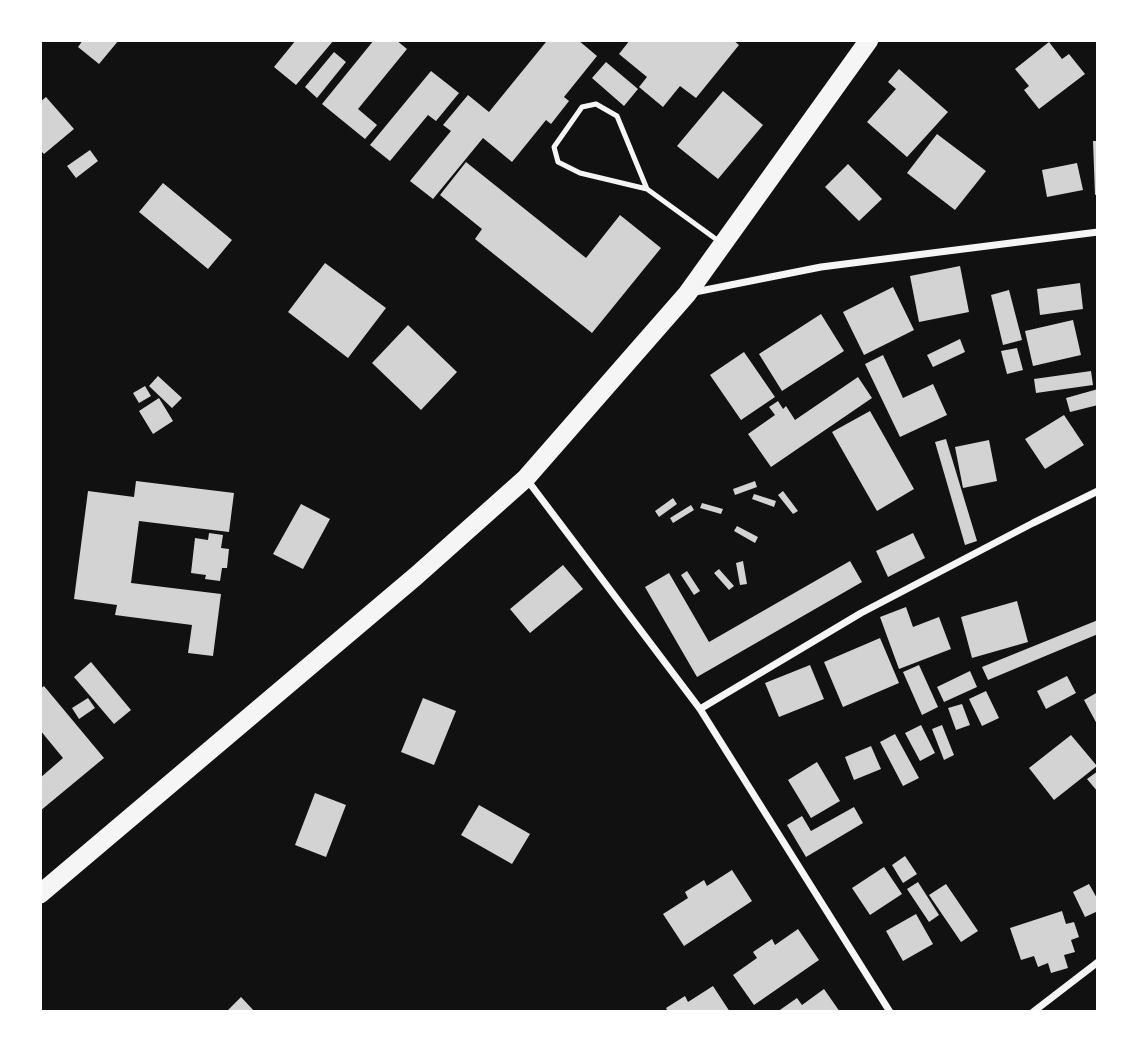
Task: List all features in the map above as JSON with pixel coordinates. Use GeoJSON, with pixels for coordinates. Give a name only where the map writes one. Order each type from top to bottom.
{"type":"FeatureCollection","features":[{"type":"Feature","properties":{"kind":"highway"},"geometry":{"type":"LineString","coordinates":[[40,894],[416,576],[526,478],[687,294],[869,40]]}},
{"type":"Feature","properties":{"kind":"street"},"geometry":{"type":"LineString","coordinates":[[687,294],[821,267],[1098,232]]}},
{"type":"Feature","properties":{"kind":"street"},"geometry":{"type":"LineString","coordinates":[[526,478],[699,709],[890,1012]]}},
{"type":"Feature","properties":{"kind":"street"},"geometry":{"type":"LineString","coordinates":[[699,709],[862,613],[1098,491]]}},
{"type":"Feature","properties":{"kind":"street"},"geometry":{"type":"LineString","coordinates":[[1036,1011],[1098,962]]}},
{"type":"Feature","properties":{"kind":"lane"},"geometry":{"type":"LineString","coordinates":[[647,189],[617,116],[596,104],[582,107],[554,147],[558,162],[580,173],[647,189],[723,244]]}},
{"type":"Feature","properties":{"kind":"building"},"geometry":{"type":"Polygon","coordinates":[[[83,40],[119,40],[99,64],[78,47],[83,40]]]}},
{"type":"Feature","properties":{"kind":"building"},"geometry":{"type":"Polygon","coordinates":[[[296,40],[334,40],[296,85],[274,67],[296,40]]]}},
{"type":"Feature","properties":{"kind":"building"},"geometry":{"type":"Polygon","coordinates":[[[374,40],[396,40],[407,49],[358,109],[377,125],[365,139],[322,104],[374,40]]]}},
{"type":"Feature","properties":{"kind":"building"},"geometry":{"type":"Polygon","coordinates":[[[544,40],[578,40],[597,56],[564,97],[569,101],[551,124],[546,120],[512,162],[483,138],[433,199],[410,181],[451,131],[443,125],[468,95],[489,112],[546,42],[544,40]]]}},
{"type":"Feature","properties":{"kind":"building"},"geometry":{"type":"Polygon","coordinates":[[[630,40],[733,40],[739,45],[696,98],[680,86],[663,107],[639,87],[647,77],[619,54],[630,40]]]}},
{"type":"Feature","properties":{"kind":"building"},"geometry":{"type":"Polygon","coordinates":[[[1049,42],[1062,59],[1069,54],[1085,74],[1039,109],[1024,90],[1029,86],[1015,69],[1049,42]]]}},
{"type":"Feature","properties":{"kind":"building"},"geometry":{"type":"Polygon","coordinates":[[[334,52],[346,62],[317,98],[305,87],[334,52]]]}},
{"type":"Feature","properties":{"kind":"building"},"geometry":{"type":"Polygon","coordinates":[[[606,62],[638,89],[624,106],[592,78],[606,62]]]}},
{"type":"Feature","properties":{"kind":"building"},"geometry":{"type":"Polygon","coordinates":[[[899,69],[948,112],[907,157],[867,122],[896,89],[888,82],[899,69]]]}},
{"type":"Feature","properties":{"kind":"building"},"geometry":{"type":"Polygon","coordinates":[[[431,71],[459,93],[436,121],[428,115],[390,161],[370,145],[431,71]]]}},
{"type":"Feature","properties":{"kind":"building"},"geometry":{"type":"Polygon","coordinates":[[[723,91],[763,125],[718,179],[677,146],[723,91]]]}},
{"type":"Feature","properties":{"kind":"building"},"geometry":{"type":"Polygon","coordinates":[[[46,97],[74,129],[44,154],[40,150],[40,102],[46,97]]]}},
{"type":"Feature","properties":{"kind":"building"},"geometry":{"type":"Polygon","coordinates":[[[937,134],[986,171],[955,210],[907,173],[937,134]]]}},
{"type":"Feature","properties":{"kind":"building"},"geometry":{"type":"Polygon","coordinates":[[[1093,141],[1098,141],[1098,194],[1095,195],[1093,141]]]}},
{"type":"Feature","properties":{"kind":"building"},"geometry":{"type":"Polygon","coordinates":[[[90,150],[98,161],[76,178],[67,166],[90,150]]]}},
{"type":"Feature","properties":{"kind":"building"},"geometry":{"type":"Polygon","coordinates":[[[466,162],[586,258],[620,215],[661,248],[592,333],[475,239],[482,229],[440,195],[466,162]]]}},
{"type":"Feature","properties":{"kind":"building"},"geometry":{"type":"Polygon","coordinates":[[[1077,163],[1083,190],[1047,197],[1042,170],[1077,163]]]}},
{"type":"Feature","properties":{"kind":"building"},"geometry":{"type":"Polygon","coordinates":[[[848,164],[882,199],[859,221],[825,187],[848,164]]]}},
{"type":"Feature","properties":{"kind":"building"},"geometry":{"type":"Polygon","coordinates":[[[163,183],[232,240],[208,269],[139,212],[163,183]]]}},
{"type":"Feature","properties":{"kind":"building"},"geometry":{"type":"Polygon","coordinates":[[[325,263],[386,308],[348,358],[288,312],[325,263]]]}},
{"type":"Feature","properties":{"kind":"building"},"geometry":{"type":"Polygon","coordinates":[[[960,266],[969,312],[919,322],[910,276],[960,266]]]}},
{"type":"Feature","properties":{"kind":"building"},"geometry":{"type":"Polygon","coordinates":[[[1080,283],[1083,309],[1040,315],[1037,289],[1080,283]]]}},
{"type":"Feature","properties":{"kind":"building"},"geometry":{"type":"Polygon","coordinates":[[[893,287],[914,330],[864,355],[843,312],[893,287]]]}},
{"type":"Feature","properties":{"kind":"building"},"geometry":{"type":"Polygon","coordinates":[[[1009,290],[1022,340],[1003,345],[991,295],[1009,290]]]}},
{"type":"Feature","properties":{"kind":"building"},"geometry":{"type":"Polygon","coordinates":[[[821,314],[844,351],[782,391],[759,354],[821,314]]]}},
{"type":"Feature","properties":{"kind":"building"},"geometry":{"type":"Polygon","coordinates":[[[1073,320],[1081,355],[1033,366],[1025,331],[1073,320]]]}},
{"type":"Feature","properties":{"kind":"building"},"geometry":{"type":"Polygon","coordinates":[[[408,325],[457,372],[421,410],[372,363],[408,325]]]}},
{"type":"Feature","properties":{"kind":"building"},"geometry":{"type":"Polygon","coordinates":[[[960,339],[965,352],[933,367],[927,355],[960,339]]]}},
{"type":"Feature","properties":{"kind":"building"},"geometry":{"type":"Polygon","coordinates":[[[1017,348],[1023,370],[1007,374],[1001,351],[1017,348]]]}},
{"type":"Feature","properties":{"kind":"building"},"geometry":{"type":"Polygon","coordinates":[[[744,352],[775,397],[741,420],[710,375],[744,352]]]}},
{"type":"Feature","properties":{"kind":"building"},"geometry":{"type":"Polygon","coordinates":[[[883,355],[903,398],[933,384],[947,415],[900,437],[865,364],[883,355]]]}},
{"type":"Feature","properties":{"kind":"building"},"geometry":{"type":"Polygon","coordinates":[[[1091,371],[1093,385],[1036,393],[1034,379],[1091,371]]]}},
{"type":"Feature","properties":{"kind":"building"},"geometry":{"type":"Polygon","coordinates":[[[158,376],[182,398],[172,408],[149,386],[158,376]]]}},
{"type":"Feature","properties":{"kind":"building"},"geometry":{"type":"Polygon","coordinates":[[[858,377],[872,398],[771,467],[748,434],[775,415],[769,407],[778,401],[783,409],[786,406],[795,420],[858,377]]]}},
{"type":"Feature","properties":{"kind":"building"},"geometry":{"type":"Polygon","coordinates":[[[145,386],[151,396],[139,403],[133,393],[145,386]]]}},
{"type":"Feature","properties":{"kind":"building"},"geometry":{"type":"Polygon","coordinates":[[[1098,389],[1098,405],[1070,412],[1066,398],[1098,389]]]}},
{"type":"Feature","properties":{"kind":"building"},"geometry":{"type":"Polygon","coordinates":[[[159,398],[173,421],[153,434],[139,411],[159,398]]]}},
{"type":"Feature","properties":{"kind":"building"},"geometry":{"type":"Polygon","coordinates":[[[870,411],[914,489],[877,511],[832,432],[870,411]]]}},
{"type":"Feature","properties":{"kind":"building"},"geometry":{"type":"Polygon","coordinates":[[[1064,415],[1084,445],[1045,469],[1025,439],[1064,415]]]}},
{"type":"Feature","properties":{"kind":"building"},"geometry":{"type":"Polygon","coordinates":[[[946,439],[977,541],[965,545],[935,442],[946,439]]]}},
{"type":"Feature","properties":{"kind":"building"},"geometry":{"type":"Polygon","coordinates":[[[989,440],[997,481],[963,488],[955,447],[989,440]]]}},
{"type":"Feature","properties":{"kind":"building"},"geometry":{"type":"Polygon","coordinates":[[[136,481],[234,493],[229,532],[139,521],[131,583],[221,594],[213,656],[188,653],[192,625],[115,615],[117,605],[74,599],[88,491],[134,497],[136,481]]]}},
{"type":"Feature","properties":{"kind":"building"},"geometry":{"type":"Polygon","coordinates":[[[755,481],[757,487],[735,495],[733,489],[755,481]]]}},
{"type":"Feature","properties":{"kind":"building"},"geometry":{"type":"Polygon","coordinates":[[[783,491],[798,511],[793,514],[778,495],[783,491]]]}},
{"type":"Feature","properties":{"kind":"building"},"geometry":{"type":"Polygon","coordinates":[[[754,494],[776,501],[774,507],[752,499],[754,494]]]}},
{"type":"Feature","properties":{"kind":"building"},"geometry":{"type":"Polygon","coordinates":[[[673,498],[677,504],[659,517],[655,511],[673,498]]]}},
{"type":"Feature","properties":{"kind":"building"},"geometry":{"type":"Polygon","coordinates":[[[702,503],[723,509],[721,514],[700,508],[702,503]]]}},
{"type":"Feature","properties":{"kind":"building"},"geometry":{"type":"Polygon","coordinates":[[[301,504],[330,519],[303,569],[273,554],[301,504]]]}},
{"type":"Feature","properties":{"kind":"building"},"geometry":{"type":"Polygon","coordinates":[[[691,505],[694,510],[673,523],[670,518],[691,505]]]}},
{"type":"Feature","properties":{"kind":"building"},"geometry":{"type":"Polygon","coordinates":[[[737,526],[758,537],[755,543],[734,531],[737,526]]]}},
{"type":"Feature","properties":{"kind":"building"},"geometry":{"type":"Polygon","coordinates":[[[209,533],[223,535],[221,548],[229,549],[227,568],[222,568],[220,581],[191,573],[195,538],[208,540],[209,533]]]}},
{"type":"Feature","properties":{"kind":"building"},"geometry":{"type":"Polygon","coordinates":[[[913,533],[925,558],[888,577],[876,551],[913,533]]]}},
{"type":"Feature","properties":{"kind":"building"},"geometry":{"type":"Polygon","coordinates":[[[743,561],[747,584],[740,585],[736,563],[743,561]]]}},
{"type":"Feature","properties":{"kind":"building"},"geometry":{"type":"Polygon","coordinates":[[[850,561],[862,582],[697,677],[645,587],[669,573],[709,642],[850,561]]]}},
{"type":"Feature","properties":{"kind":"building"},"geometry":{"type":"Polygon","coordinates":[[[563,565],[583,589],[530,633],[510,609],[563,565]]]}},
{"type":"Feature","properties":{"kind":"building"},"geometry":{"type":"Polygon","coordinates":[[[719,569],[734,586],[729,590],[714,573],[719,569]]]}},
{"type":"Feature","properties":{"kind":"building"},"geometry":{"type":"Polygon","coordinates":[[[687,571],[700,591],[694,595],[681,575],[687,571]]]}},
{"type":"Feature","properties":{"kind":"building"},"geometry":{"type":"Polygon","coordinates":[[[1017,601],[1028,642],[972,658],[961,617],[1017,601]]]}},
{"type":"Feature","properties":{"kind":"building"},"geometry":{"type":"Polygon","coordinates":[[[906,607],[913,627],[939,617],[951,649],[899,669],[880,617],[906,607]]]}},
{"type":"Feature","properties":{"kind":"building"},"geometry":{"type":"Polygon","coordinates":[[[1098,620],[1098,634],[988,680],[982,667],[1098,620]]]}},
{"type":"Feature","properties":{"kind":"building"},"geometry":{"type":"Polygon","coordinates":[[[880,638],[899,683],[843,707],[824,662],[880,638]]]}},
{"type":"Feature","properties":{"kind":"building"},"geometry":{"type":"Polygon","coordinates":[[[91,662],[131,710],[114,724],[74,677],[91,662]]]}},
{"type":"Feature","properties":{"kind":"building"},"geometry":{"type":"Polygon","coordinates":[[[810,665],[824,699],[779,717],[765,683],[810,665]]]}},
{"type":"Feature","properties":{"kind":"building"},"geometry":{"type":"Polygon","coordinates":[[[919,665],[938,707],[922,715],[903,672],[919,665]]]}},
{"type":"Feature","properties":{"kind":"building"},"geometry":{"type":"Polygon","coordinates":[[[970,671],[977,687],[944,702],[937,687],[970,671]]]}},
{"type":"Feature","properties":{"kind":"building"},"geometry":{"type":"Polygon","coordinates":[[[1067,676],[1076,693],[1046,709],[1037,691],[1067,676]]]}},
{"type":"Feature","properties":{"kind":"building"},"geometry":{"type":"Polygon","coordinates":[[[44,686],[104,758],[40,811],[40,778],[63,758],[40,730],[40,689],[44,686]]]}},
{"type":"Feature","properties":{"kind":"building"},"geometry":{"type":"Polygon","coordinates":[[[986,691],[999,718],[982,726],[969,699],[986,691]]]}},
{"type":"Feature","properties":{"kind":"building"},"geometry":{"type":"Polygon","coordinates":[[[1098,692],[1098,726],[1084,700],[1098,692]]]}},
{"type":"Feature","properties":{"kind":"building"},"geometry":{"type":"Polygon","coordinates":[[[88,698],[95,708],[79,719],[72,708],[88,698]]]}},
{"type":"Feature","properties":{"kind":"building"},"geometry":{"type":"Polygon","coordinates":[[[423,698],[456,711],[434,765],[401,752],[423,698]]]}},
{"type":"Feature","properties":{"kind":"building"},"geometry":{"type":"Polygon","coordinates":[[[962,704],[970,725],[956,730],[948,708],[962,704]]]}},
{"type":"Feature","properties":{"kind":"building"},"geometry":{"type":"Polygon","coordinates":[[[921,725],[935,753],[920,761],[905,733],[921,725]]]}},
{"type":"Feature","properties":{"kind":"building"},"geometry":{"type":"Polygon","coordinates":[[[942,725],[954,755],[944,760],[932,729],[942,725]]]}},
{"type":"Feature","properties":{"kind":"building"},"geometry":{"type":"Polygon","coordinates":[[[895,734],[919,778],[903,786],[880,742],[895,734]]]}},
{"type":"Feature","properties":{"kind":"building"},"geometry":{"type":"Polygon","coordinates":[[[1071,735],[1097,766],[1054,800],[1029,768],[1071,735]]]}},
{"type":"Feature","properties":{"kind":"building"},"geometry":{"type":"Polygon","coordinates":[[[871,746],[881,769],[854,780],[845,757],[871,746]]]}},
{"type":"Feature","properties":{"kind":"building"},"geometry":{"type":"Polygon","coordinates":[[[817,762],[840,801],[811,818],[788,780],[817,762]]]}},
{"type":"Feature","properties":{"kind":"building"},"geometry":{"type":"Polygon","coordinates":[[[1098,771],[1098,792],[1087,779],[1098,771]]]}},
{"type":"Feature","properties":{"kind":"building"},"geometry":{"type":"Polygon","coordinates":[[[315,793],[346,805],[326,857],[295,845],[315,793]]]}},
{"type":"Feature","properties":{"kind":"building"},"geometry":{"type":"Polygon","coordinates":[[[479,805],[530,834],[512,864],[461,835],[479,805]]]}},
{"type":"Feature","properties":{"kind":"building"},"geometry":{"type":"Polygon","coordinates":[[[854,807],[863,823],[806,857],[787,825],[802,816],[811,831],[854,807]]]}},
{"type":"Feature","properties":{"kind":"building"},"geometry":{"type":"Polygon","coordinates":[[[905,856],[917,874],[903,883],[892,865],[905,856]]]}},
{"type":"Feature","properties":{"kind":"building"},"geometry":{"type":"Polygon","coordinates":[[[884,867],[902,894],[870,915],[852,888],[884,867]]]}},
{"type":"Feature","properties":{"kind":"building"},"geometry":{"type":"Polygon","coordinates":[[[732,870],[752,901],[684,946],[663,914],[688,898],[685,892],[704,880],[707,886],[732,870]]]}},
{"type":"Feature","properties":{"kind":"building"},"geometry":{"type":"Polygon","coordinates":[[[918,882],[939,915],[929,922],[907,889],[918,882]]]}},
{"type":"Feature","properties":{"kind":"building"},"geometry":{"type":"Polygon","coordinates":[[[946,884],[978,931],[961,942],[929,895],[946,884]]]}},
{"type":"Feature","properties":{"kind":"building"},"geometry":{"type":"Polygon","coordinates":[[[1089,884],[1098,900],[1098,911],[1085,917],[1073,892],[1089,884]]]}},
{"type":"Feature","properties":{"kind":"building"},"geometry":{"type":"Polygon","coordinates":[[[1062,911],[1066,924],[1074,922],[1079,937],[1071,940],[1075,952],[1064,955],[1068,968],[1051,973],[1048,963],[1038,967],[1034,956],[1021,960],[1010,928],[1062,911]]]}},
{"type":"Feature","properties":{"kind":"building"},"geometry":{"type":"Polygon","coordinates":[[[916,914],[933,944],[903,961],[886,931],[916,914]]]}},
{"type":"Feature","properties":{"kind":"building"},"geometry":{"type":"Polygon","coordinates":[[[798,929],[819,960],[754,1005],[733,975],[757,958],[753,952],[772,939],[775,945],[798,929]]]}},
{"type":"Feature","properties":{"kind":"building"},"geometry":{"type":"Polygon","coordinates":[[[713,986],[730,1012],[668,1012],[666,1008],[685,996],[688,1002],[713,986]]]}},
{"type":"Feature","properties":{"kind":"building"},"geometry":{"type":"Polygon","coordinates":[[[824,989],[840,1012],[777,1012],[797,998],[802,1005],[824,989]]]}},
{"type":"Feature","properties":{"kind":"building"},"geometry":{"type":"Polygon","coordinates":[[[241,997],[255,1012],[226,1012],[241,997]]]}}]}
